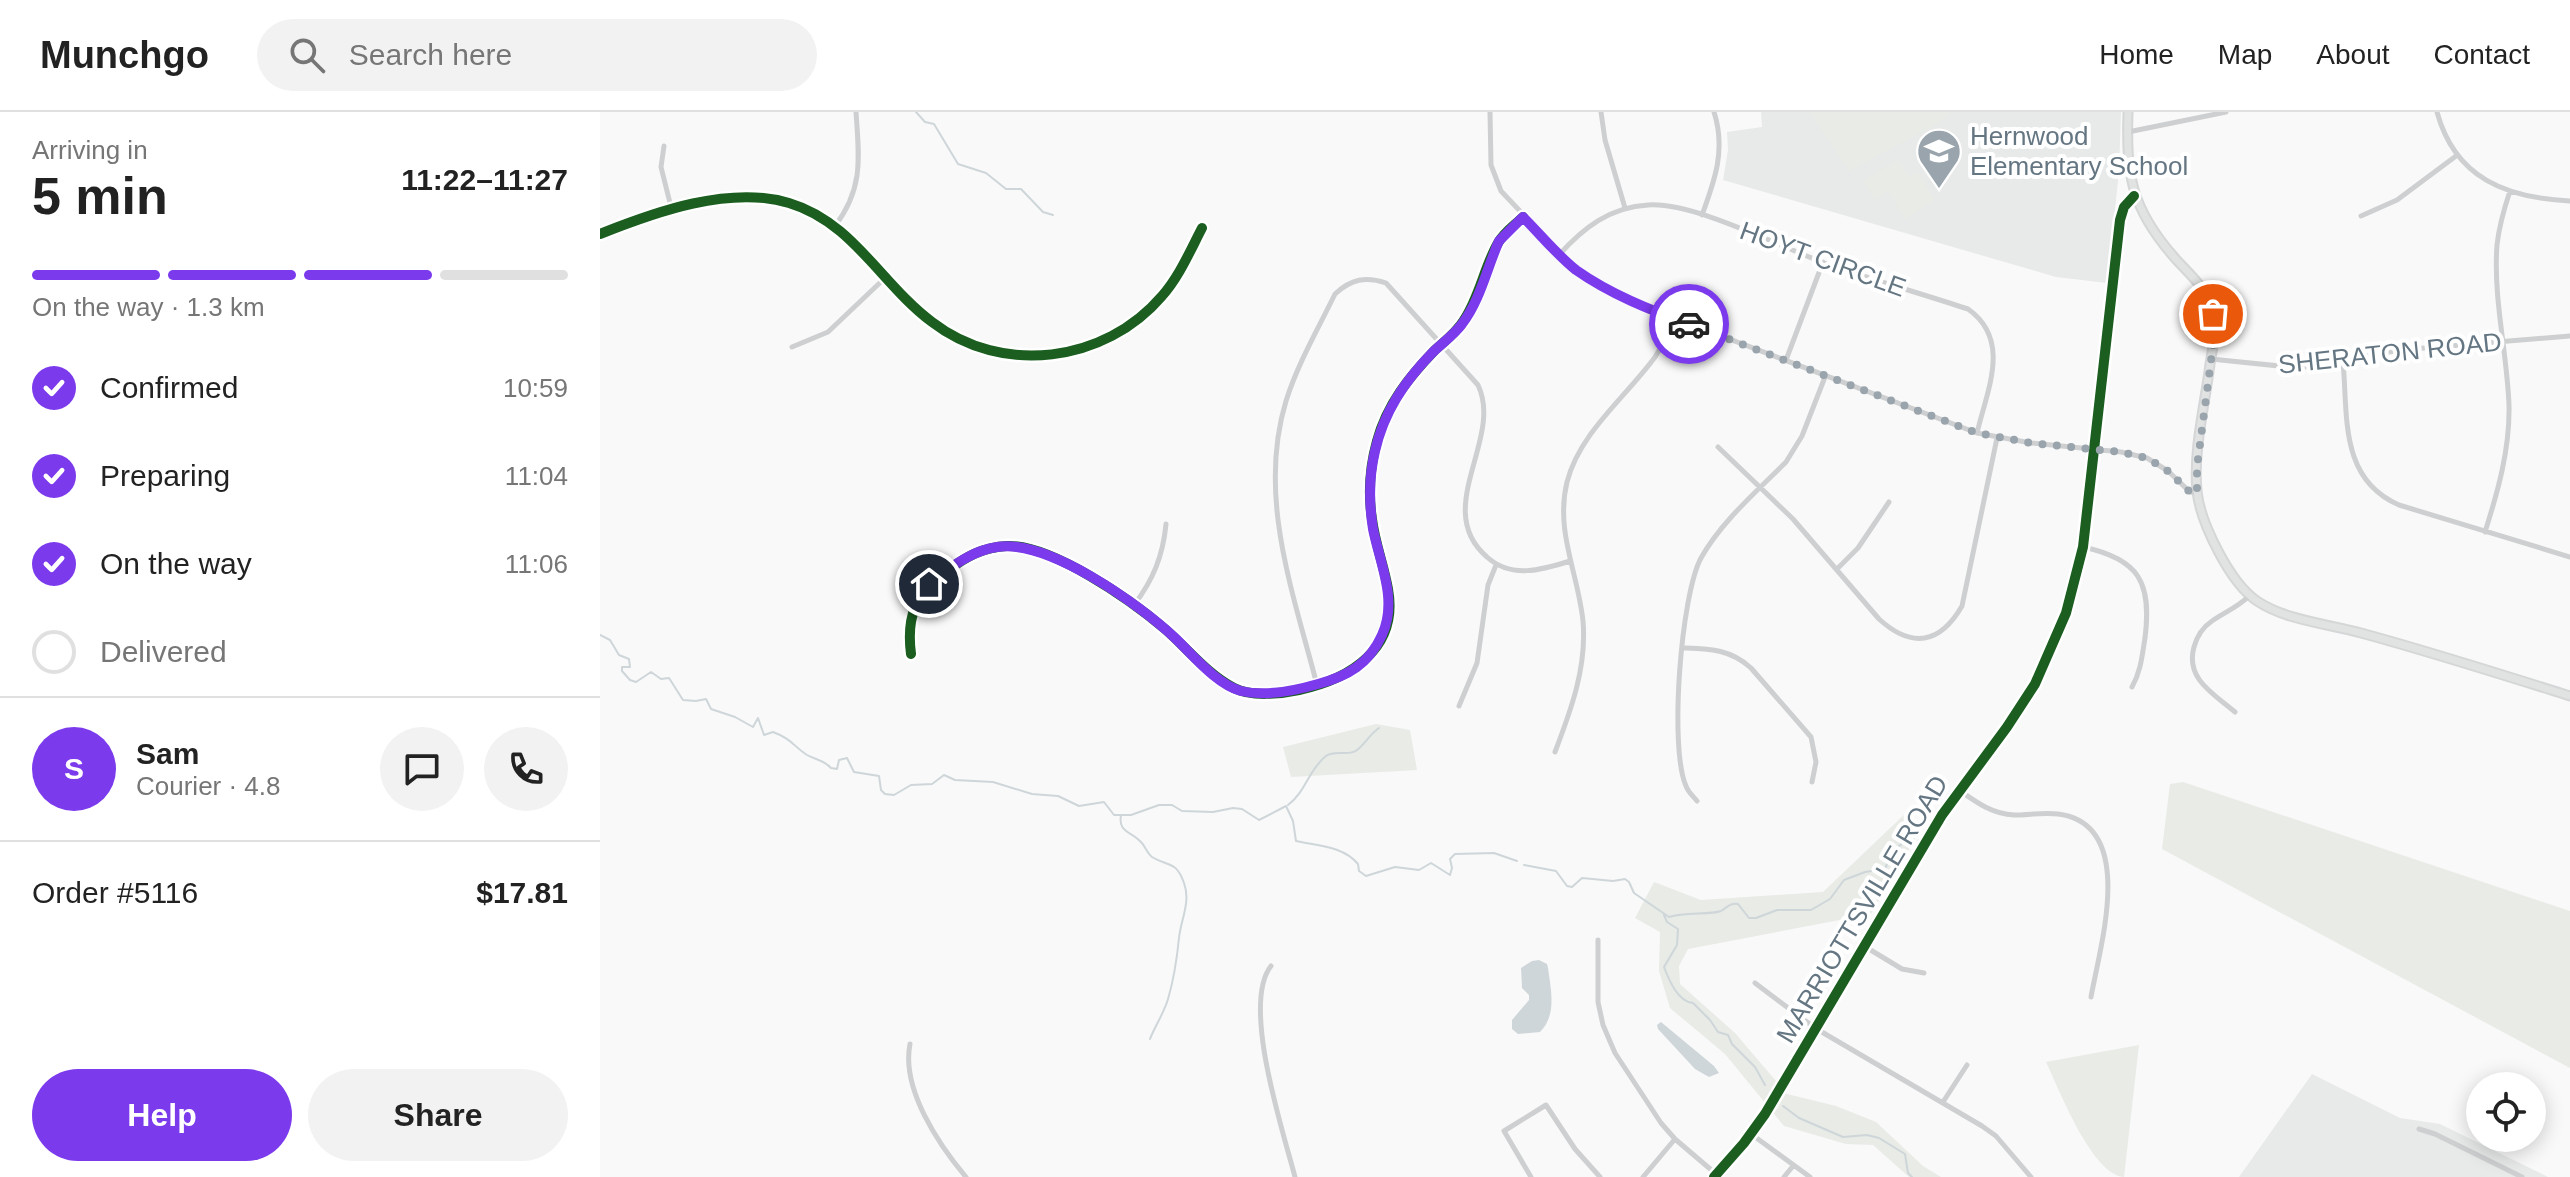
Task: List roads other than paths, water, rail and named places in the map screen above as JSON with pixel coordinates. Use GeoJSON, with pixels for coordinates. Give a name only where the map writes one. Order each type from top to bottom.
{"type":"FeatureCollection","features":[{"type":"Feature","properties":{"kind":"main road"},"geometry":{"type":"LineString","coordinates":[[2128,112],[2128,166],[2134,196],[2152,229],[2208,298],[2215,325],[2200,441],[2197,493],[2212,537],[2249,596],[2275,610],[2570,696]]}},
{"type":"Feature","properties":{"kind":"street"},"geometry":{"type":"LineString","coordinates":[[835,226],[856,187],[859,156],[856,112]]}},
{"type":"Feature","properties":{"kind":"street"},"geometry":{"type":"LineString","coordinates":[[1490,112],[1493,175],[1501,191],[1559,255],[1615,294],[1977,433],[2147,458],[2168,471],[2190,492],[2197,493]]}},
{"type":"Feature","properties":{"kind":"street"},"geometry":{"type":"LineString","coordinates":[[1601,112],[1605,140],[1625,208]]}},
{"type":"Feature","properties":{"kind":"street"},"geometry":{"type":"LineString","coordinates":[[1702,215],[1719,163],[1720,132],[1714,112]]}},
{"type":"Feature","properties":{"kind":"street"},"geometry":{"type":"LineString","coordinates":[[2127,132],[2226,112]]}},
{"type":"Feature","properties":{"kind":"street"},"geometry":{"type":"LineString","coordinates":[[2437,112],[2456,156],[2480,177],[2510,191],[2570,201]]}},
{"type":"Feature","properties":{"kind":"street"},"geometry":{"type":"LineString","coordinates":[[664,146],[661,167],[672,211]]}},
{"type":"Feature","properties":{"kind":"street"},"geometry":{"type":"LineString","coordinates":[[2361,216],[2397,200],[2456,156]]}},
{"type":"Feature","properties":{"kind":"street"},"geometry":{"type":"LineString","coordinates":[[2485,532],[2506,451],[2509,409],[2497,250],[2510,191]]}},
{"type":"Feature","properties":{"kind":"street","name":"MARRIOTTSVILLE ROAD"},"geometry":{"type":"LineString","coordinates":[[1715,1176],[1751,1134],[1959,790],[2017,713],[2042,670],[2066,613],[2083,547],[2120,220],[2124,207],[2134,196]]}},
{"type":"Feature","properties":{"kind":"street"},"geometry":{"type":"LineString","coordinates":[[600,234],[723,197],[757,197],[790,203],[835,226],[931,322],[967,343],[1026,356],[1058,354],[1106,340],[1136,321],[1164,295],[1202,228]]}},
{"type":"Feature","properties":{"kind":"street","name":"HOYT CIRCLE"},"geometry":{"type":"LineString","coordinates":[[1559,255],[1588,226],[1625,208],[1658,205],[1702,215],[1823,262],[1968,309],[1981,318],[1992,340],[1994,365],[1977,433]]}},
{"type":"Feature","properties":{"kind":"street"},"geometry":{"type":"LineString","coordinates":[[911,654],[908,633],[922,591],[972,554],[1009,546],[1035,549],[1104,584],[1164,627],[1218,678],[1239,690],[1282,692],[1317,685],[1338,679],[1363,664],[1383,634],[1390,606],[1372,518],[1371,478],[1374,454],[1387,413],[1413,372],[1462,324],[1499,241],[1523,217]]}},
{"type":"Feature","properties":{"kind":"street"},"geometry":{"type":"LineString","coordinates":[[1786,360],[1823,262]]}},
{"type":"Feature","properties":{"kind":"street"},"geometry":{"type":"LineString","coordinates":[[792,347],[828,332],[886,277]]}},
{"type":"Feature","properties":{"kind":"street"},"geometry":{"type":"LineString","coordinates":[[1317,685],[1280,541],[1275,495],[1277,441],[1295,376],[1335,294],[1344,286],[1371,278],[1386,283],[1469,372],[1482,394],[1485,419],[1468,482],[1466,512],[1479,550],[1496,565],[1531,571],[1570,561]]}},
{"type":"Feature","properties":{"kind":"street"},"geometry":{"type":"LineString","coordinates":[[1555,752],[1573,703],[1582,662],[1583,624],[1564,539],[1568,480],[1587,439],[1657,355],[1674,318]]}},
{"type":"Feature","properties":{"kind":"street","name":"SHERATON ROAD"},"geometry":{"type":"LineString","coordinates":[[2211,359],[2299,368],[2390,351],[2570,336]]}},
{"type":"Feature","properties":{"kind":"street"},"geometry":{"type":"LineString","coordinates":[[2343,361],[2353,456],[2368,485],[2399,505],[2570,557]]}},
{"type":"Feature","properties":{"kind":"street"},"geometry":{"type":"LineString","coordinates":[[1697,801],[1685,785],[1679,752],[1678,715],[1686,612],[1695,570],[1712,540],[1795,449],[1825,377]]}},
{"type":"Feature","properties":{"kind":"street"},"geometry":{"type":"LineString","coordinates":[[1718,447],[1793,519],[1893,632],[1917,639],[1932,637],[1943,631],[1962,606],[1997,438]]}},
{"type":"Feature","properties":{"kind":"street"},"geometry":{"type":"LineString","coordinates":[[1837,569],[1858,548],[1889,502]]}},
{"type":"Feature","properties":{"kind":"street"},"geometry":{"type":"LineString","coordinates":[[1134,605],[1157,569],[1166,524]]}},
{"type":"Feature","properties":{"kind":"street"},"geometry":{"type":"LineString","coordinates":[[2083,547],[2116,555],[2134,571],[2145,592],[2147,617],[2142,663],[2132,687]]}},
{"type":"Feature","properties":{"kind":"street"},"geometry":{"type":"LineString","coordinates":[[1459,706],[1477,663],[1488,585],[1496,565]]}},
{"type":"Feature","properties":{"kind":"street"},"geometry":{"type":"LineString","coordinates":[[2235,712],[2199,682],[2191,660],[2204,628],[2249,596]]}},
{"type":"Feature","properties":{"kind":"street"},"geometry":{"type":"LineString","coordinates":[[1683,648],[1721,650],[1741,659],[1751,668],[1811,737],[1816,749],[1812,782]]}},
{"type":"Feature","properties":{"kind":"street"},"geometry":{"type":"LineString","coordinates":[[1959,790],[1980,805],[2002,813],[2054,813],[2073,818],[2087,826],[2097,838],[2107,860],[2109,881],[2091,997]]}},
{"type":"Feature","properties":{"kind":"street"},"geometry":{"type":"LineString","coordinates":[[1598,940],[1598,1002],[1615,1053],[1675,1139],[1715,1176]]}},
{"type":"Feature","properties":{"kind":"street"},"geometry":{"type":"LineString","coordinates":[[1864,946],[1902,969],[1924,973]]}},
{"type":"Feature","properties":{"kind":"street"},"geometry":{"type":"LineString","coordinates":[[1271,966],[1264,976],[1262,988],[1264,1048],[1295,1177]]}},
{"type":"Feature","properties":{"kind":"street"},"geometry":{"type":"LineString","coordinates":[[1755,983],[1815,1028],[1996,1136],[2031,1177]]}},
{"type":"Feature","properties":{"kind":"street"},"geometry":{"type":"LineString","coordinates":[[910,1044],[909,1061],[922,1110],[939,1144],[966,1177]]}},
{"type":"Feature","properties":{"kind":"street"},"geometry":{"type":"LineString","coordinates":[[1943,1102],[1967,1065]]}},
{"type":"Feature","properties":{"kind":"street"},"geometry":{"type":"LineString","coordinates":[[1531,1177],[1504,1131],[1546,1105],[1575,1149],[1600,1177]]}},
{"type":"Feature","properties":{"kind":"street"},"geometry":{"type":"LineString","coordinates":[[2419,1129],[2522,1177]]}},
{"type":"Feature","properties":{"kind":"street"},"geometry":{"type":"LineString","coordinates":[[1751,1134],[1810,1177]]}},
{"type":"Feature","properties":{"kind":"street"},"geometry":{"type":"LineString","coordinates":[[1643,1177],[1675,1139]]}},
{"type":"Feature","properties":{"kind":"street"},"geometry":{"type":"LineString","coordinates":[[1784,1177],[1794,1165]]}},
{"type":"Feature","properties":{"kind":"waterway"},"geometry":{"type":"LineString","coordinates":[[916,112],[925,122],[934,124],[958,164],[986,173],[1006,189],[1021,189],[1043,212],[1053,215]]}},
{"type":"Feature","properties":{"kind":"waterway"},"geometry":{"type":"LineString","coordinates":[[600,635],[610,640],[619,655],[629,659],[630,667],[622,667],[622,671],[630,680],[636,682],[651,672],[661,679],[669,678],[683,700],[706,699],[711,709],[753,727],[758,718],[764,735],[773,732],[831,768],[837,769],[839,760],[847,758],[854,772],[879,776],[881,790],[885,794],[894,795],[911,785],[932,784],[944,775],[955,780],[993,782],[1032,794],[1058,796],[1079,806],[1104,802],[1114,815],[1131,815],[1159,805],[1172,805],[1182,811],[1242,809],[1259,820],[1286,806],[1293,821],[1296,841],[1345,854],[1358,864],[1359,871],[1366,876],[1395,867],[1419,870],[1431,863],[1450,875],[1450,859],[1455,854],[1494,853],[1517,861]]}},
{"type":"Feature","properties":{"kind":"waterway"},"geometry":{"type":"LineString","coordinates":[[1288,805],[1326,756],[1353,752],[1379,728]]}},
{"type":"Feature","properties":{"kind":"waterway"},"geometry":{"type":"LineString","coordinates":[[1121,815],[1123,829],[1141,842],[1152,857],[1175,867],[1186,890],[1172,984],[1150,1039]]}},
{"type":"Feature","properties":{"kind":"waterway"},"geometry":{"type":"LineString","coordinates":[[1524,865],[1556,871],[1567,886],[1572,887],[1582,878],[1625,879],[1634,893],[1669,917],[1716,912],[1738,904],[1749,918],[1756,918],[1777,910],[1811,910],[1830,899],[1844,880],[1885,869],[1892,852],[1911,836]]}},
{"type":"Feature","properties":{"kind":"waterway"},"geometry":{"type":"LineString","coordinates":[[1664,915],[1667,922],[1678,929],[1677,945],[1664,967],[1675,990],[1683,999],[1693,1003],[1718,1032],[1728,1035],[1732,1044],[1755,1067],[1765,1085]]}},
{"type":"Feature","properties":{"kind":"waterway"},"geometry":{"type":"LineString","coordinates":[[1783,1106],[1799,1118],[1843,1137],[1867,1135],[1879,1138],[1905,1154],[1908,1173],[1912,1177]]}},
{"type":"Feature","properties":{"kind":"place","name":"Hernwood Elementary School"},"geometry":{"type":"Point","coordinates":[1939,190]}}]}
